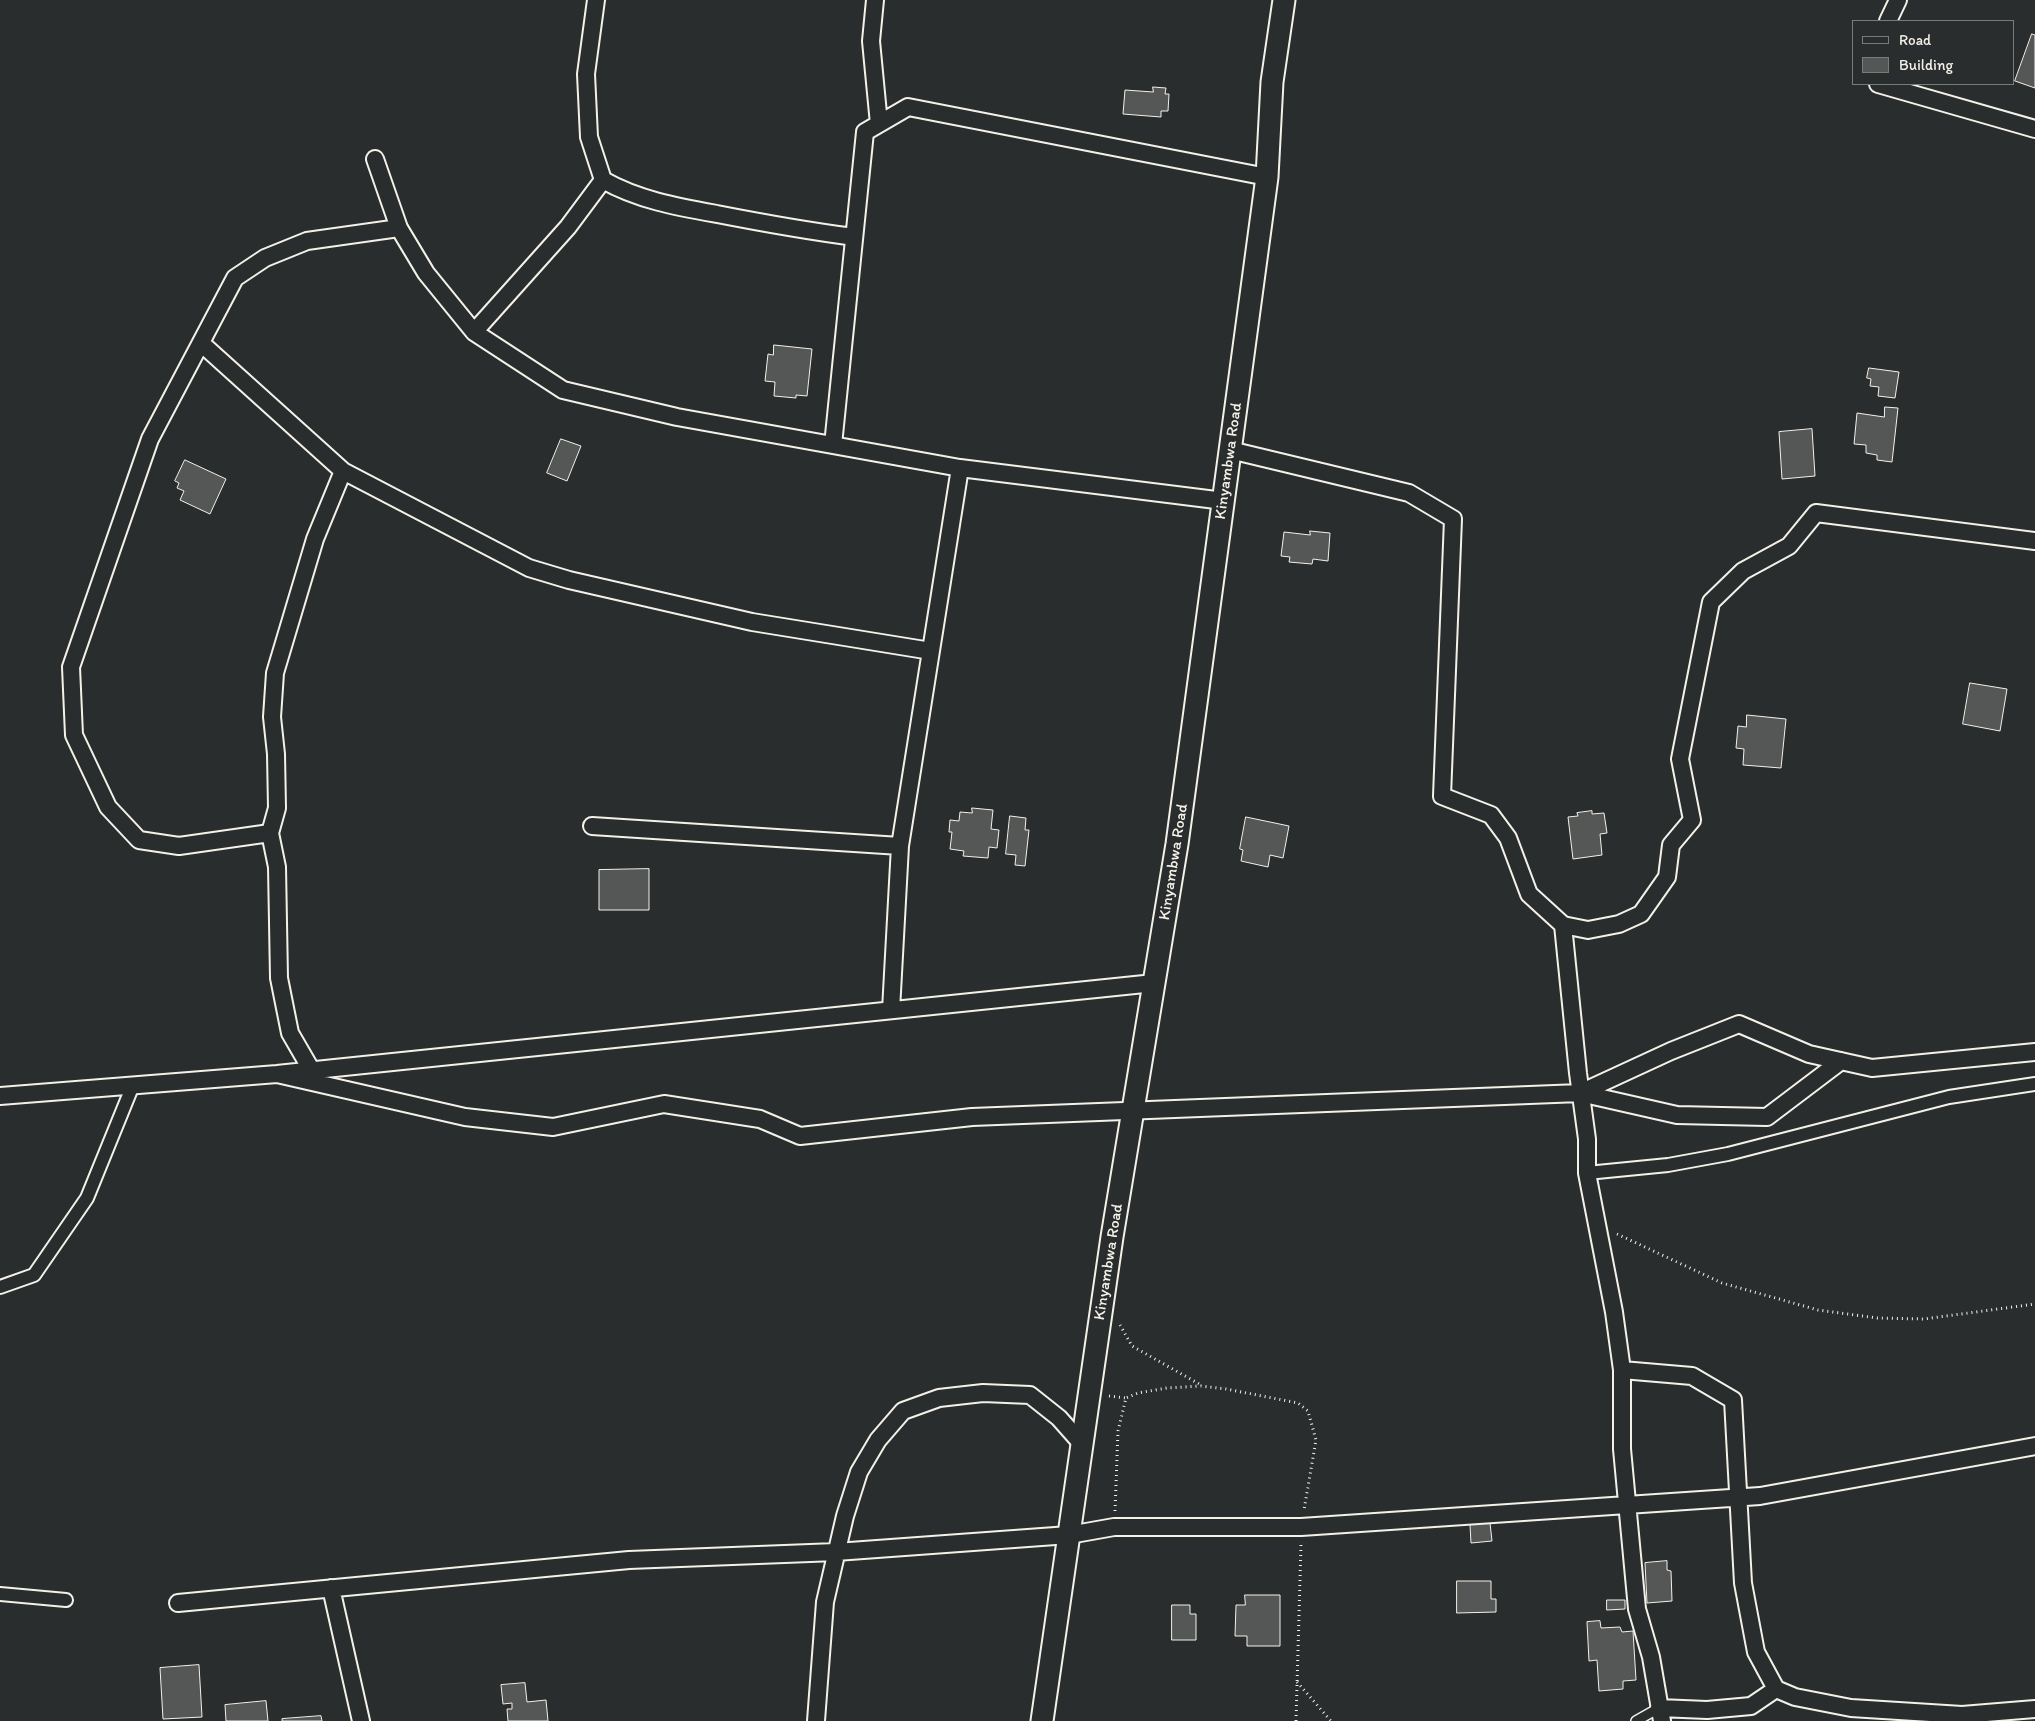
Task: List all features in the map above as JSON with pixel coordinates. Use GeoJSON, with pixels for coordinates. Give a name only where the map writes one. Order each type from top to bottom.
{"type":"FeatureCollection","features":[{"type":"Feature","properties":{"kind":"street"},"geometry":{"type":"LineString","coordinates":[[596,0],[586,74],[589,136],[603,180],[623,192],[684,208],[793,229],[854,237]]}},
{"type":"Feature","properties":{"kind":"street"},"geometry":{"type":"LineString","coordinates":[[875,0],[871,41],[879,124]]}},
{"type":"Feature","properties":{"kind":"street","name":"Kinyambwa Road"},"geometry":{"type":"LineString","coordinates":[[1042,1721],[1112,1237],[1177,844],[1267,176],[1272,82],[1284,0]]}},
{"type":"Feature","properties":{"kind":"street"},"geometry":{"type":"LineString","coordinates":[[1888,20],[1898,0]]}},
{"type":"Feature","properties":{"kind":"street"},"geometry":{"type":"LineString","coordinates":[[1881,85],[2035,129]]}},
{"type":"Feature","properties":{"kind":"street"},"geometry":{"type":"LineString","coordinates":[[833,445],[865,132],[908,107],[1267,176]]}},
{"type":"Feature","properties":{"kind":"street"},"geometry":{"type":"LineString","coordinates":[[375,159],[399,228],[426,273],[474,332],[563,390],[677,417],[960,468],[1224,501]]}},
{"type":"Feature","properties":{"kind":"street"},"geometry":{"type":"LineString","coordinates":[[474,332],[568,227],[603,180]]}},
{"type":"Feature","properties":{"kind":"street"},"geometry":{"type":"LineString","coordinates":[[270,833],[179,846],[139,840],[108,807],[74,735],[71,667],[150,439],[235,278],[265,258],[307,241],[399,228]]}},
{"type":"Feature","properties":{"kind":"street"},"geometry":{"type":"LineString","coordinates":[[201,343],[344,471],[529,568],[570,580],[752,622],[931,651]]}},
{"type":"Feature","properties":{"kind":"street"},"geometry":{"type":"LineString","coordinates":[[1230,450],[1409,493],[1453,519],[1442,796],[1491,815],[1508,838],[1530,894],[1562,925],[1588,930],[1620,924],[1641,914],[1667,877],[1670,845],[1692,820],[1680,759],[1711,602],[1743,571],[1789,546],[1816,513],[2035,541]]}},
{"type":"Feature","properties":{"kind":"street"},"geometry":{"type":"LineString","coordinates":[[891,1010],[900,846],[960,468]]}},
{"type":"Feature","properties":{"kind":"street"},"geometry":{"type":"LineString","coordinates":[[312,1071],[290,1033],[278,978],[277,868],[270,833],[276,808],[276,754],[272,717],[275,672],[315,539],[344,471]]}},
{"type":"Feature","properties":{"kind":"street"},"geometry":{"type":"LineString","coordinates":[[592,826],[900,846]]}},
{"type":"Feature","properties":{"kind":"street"},"geometry":{"type":"LineString","coordinates":[[1562,925],[1580,1093],[1587,1139],[1587,1173],[1614,1312],[1622,1370],[1622,1449],[1637,1609],[1651,1658],[1660,1714],[1751,1706],[1776,1689]]}},
{"type":"Feature","properties":{"kind":"street"},"geometry":{"type":"LineString","coordinates":[[0,1096],[312,1071],[1154,983]]}},
{"type":"Feature","properties":{"kind":"street"},"geometry":{"type":"LineString","coordinates":[[1580,1093],[1670,1051],[1739,1024],[1809,1054],[1872,1068],[2035,1052]]}},
{"type":"Feature","properties":{"kind":"street"},"geometry":{"type":"LineString","coordinates":[[276,1074],[465,1117],[553,1127],[664,1104],[760,1119],[800,1136],[972,1117],[1580,1093],[1677,1114],[1767,1118],[1841,1061]]}},
{"type":"Feature","properties":{"kind":"street"},"geometry":{"type":"LineString","coordinates":[[1587,1173],[1668,1165],[1728,1154],[1949,1097],[2035,1084]]}},
{"type":"Feature","properties":{"kind":"street"},"geometry":{"type":"LineString","coordinates":[[0,1287],[34,1275],[87,1198],[133,1085]]}},
{"type":"Feature","properties":{"kind":"street"},"geometry":{"type":"LineString","coordinates":[[1622,1370],[1692,1376],[1734,1400],[1743,1583],[1756,1652],[1776,1689],[1795,1697],[1854,1715],[1962,1715],[2035,1709]]}},
{"type":"Feature","properties":{"kind":"street"},"geometry":{"type":"LineString","coordinates":[[816,1721],[825,1602],[845,1516],[859,1472],[878,1440],[903,1412],[939,1398],[983,1393],[1030,1394],[1059,1418],[1082,1444]]}},
{"type":"Feature","properties":{"kind":"street"},"geometry":{"type":"LineString","coordinates":[[178,1602],[629,1560],[836,1552],[1069,1535],[1114,1527],[1301,1527],[1760,1496],[2035,1446]]}},
{"type":"Feature","properties":{"kind":"street"},"geometry":{"type":"LineString","coordinates":[[331,1588],[361,1721]]}},
{"type":"Feature","properties":{"kind":"street"},"geometry":{"type":"LineString","coordinates":[[0,1594],[66,1600]]}},
{"type":"Feature","properties":{"kind":"lane"},"geometry":{"type":"LineString","coordinates":[[1636,1721],[1660,1714]]}},
{"type":"Feature","properties":{"kind":"path"},"geometry":{"type":"LineString","coordinates":[[1597,1223],[1722,1283],[1818,1310],[1877,1318],[1924,1319],[2035,1304]]}},
{"type":"Feature","properties":{"kind":"path"},"geometry":{"type":"LineString","coordinates":[[1119,1322],[1132,1346],[1201,1386]]}},
{"type":"Feature","properties":{"kind":"path"},"geometry":{"type":"LineString","coordinates":[[1114,1527],[1118,1432],[1126,1398],[1138,1393],[1167,1388],[1201,1386],[1226,1388],[1298,1403],[1308,1411],[1316,1440],[1301,1527],[1296,1721]]}},
{"type":"Feature","properties":{"kind":"path"},"geometry":{"type":"LineString","coordinates":[[1297,1682],[1331,1721]]}},
{"type":"Feature","properties":{"kind":"building"},"geometry":{"type":"Polygon","coordinates":[[[2032,34],[2035,35],[2035,88],[2015,81],[2032,34]]]}},
{"type":"Feature","properties":{"kind":"building"},"geometry":{"type":"Polygon","coordinates":[[[1153,87],[1166,88],[1165,94],[1169,94],[1168,111],[1161,111],[1161,117],[1123,114],[1125,90],[1153,92],[1153,87]]]}},
{"type":"Feature","properties":{"kind":"building"},"geometry":{"type":"Polygon","coordinates":[[[774,345],[812,349],[807,396],[796,395],[796,398],[774,396],[775,382],[765,381],[768,354],[773,355],[774,345]]]}},
{"type":"Feature","properties":{"kind":"building"},"geometry":{"type":"Polygon","coordinates":[[[1869,368],[1899,372],[1895,398],[1878,396],[1879,387],[1870,386],[1871,379],[1867,378],[1869,368]]]}},
{"type":"Feature","properties":{"kind":"building"},"geometry":{"type":"Polygon","coordinates":[[[1885,407],[1898,408],[1892,462],[1877,460],[1877,455],[1866,453],[1866,445],[1854,444],[1857,413],[1884,417],[1885,407]]]}},
{"type":"Feature","properties":{"kind":"building"},"geometry":{"type":"Polygon","coordinates":[[[1812,429],[1815,476],[1782,479],[1779,432],[1812,429]]]}},
{"type":"Feature","properties":{"kind":"building"},"geometry":{"type":"Polygon","coordinates":[[[561,439],[581,446],[567,481],[547,473],[561,439]]]}},
{"type":"Feature","properties":{"kind":"building"},"geometry":{"type":"Polygon","coordinates":[[[185,460],[226,479],[210,514],[180,500],[184,491],[177,488],[179,483],[175,481],[185,460]]]}},
{"type":"Feature","properties":{"kind":"building"},"geometry":{"type":"Polygon","coordinates":[[[1310,531],[1330,533],[1328,561],[1313,559],[1312,564],[1289,562],[1290,557],[1281,556],[1284,532],[1310,535],[1310,531]]]}},
{"type":"Feature","properties":{"kind":"building"},"geometry":{"type":"Polygon","coordinates":[[[1970,683],[2007,689],[2000,731],[1963,724],[1970,683]]]}},
{"type":"Feature","properties":{"kind":"building"},"geometry":{"type":"Polygon","coordinates":[[[1747,715],[1786,719],[1781,768],[1743,765],[1744,749],[1736,748],[1738,726],[1746,727],[1747,715]]]}},
{"type":"Feature","properties":{"kind":"building"},"geometry":{"type":"Polygon","coordinates":[[[972,808],[993,810],[991,829],[999,830],[997,848],[989,847],[988,858],[963,856],[964,851],[950,849],[952,832],[949,832],[950,820],[959,821],[960,812],[972,813],[972,808]]]}},
{"type":"Feature","properties":{"kind":"building"},"geometry":{"type":"Polygon","coordinates":[[[1592,811],[1592,814],[1604,813],[1607,833],[1600,834],[1602,855],[1573,859],[1568,817],[1578,816],[1577,813],[1592,811]]]}},
{"type":"Feature","properties":{"kind":"building"},"geometry":{"type":"Polygon","coordinates":[[[1010,816],[1026,818],[1025,830],[1029,830],[1025,866],[1015,865],[1016,855],[1006,854],[1010,816]]]}},
{"type":"Feature","properties":{"kind":"building"},"geometry":{"type":"Polygon","coordinates":[[[1246,817],[1289,826],[1283,858],[1270,855],[1268,867],[1241,861],[1243,850],[1240,849],[1246,817]]]}},
{"type":"Feature","properties":{"kind":"building"},"geometry":{"type":"Polygon","coordinates":[[[649,869],[649,910],[599,910],[599,870],[649,869]]]}},
{"type":"Feature","properties":{"kind":"building"},"geometry":{"type":"Polygon","coordinates":[[[1490,1523],[1492,1541],[1471,1543],[1470,1525],[1490,1523]]]}},
{"type":"Feature","properties":{"kind":"building"},"geometry":{"type":"Polygon","coordinates":[[[1667,1561],[1667,1570],[1671,1571],[1672,1601],[1647,1603],[1645,1563],[1667,1561]]]}},
{"type":"Feature","properties":{"kind":"building"},"geometry":{"type":"Polygon","coordinates":[[[1457,1581],[1491,1581],[1491,1599],[1496,1599],[1496,1612],[1457,1613],[1457,1581]]]}},
{"type":"Feature","properties":{"kind":"building"},"geometry":{"type":"Polygon","coordinates":[[[1245,1595],[1280,1595],[1280,1646],[1247,1646],[1247,1636],[1235,1636],[1236,1605],[1245,1605],[1245,1595]]]}},
{"type":"Feature","properties":{"kind":"building"},"geometry":{"type":"Polygon","coordinates":[[[1607,1600],[1625,1600],[1625,1609],[1607,1610],[1607,1600]]]}},
{"type":"Feature","properties":{"kind":"building"},"geometry":{"type":"Polygon","coordinates":[[[1172,1605],[1190,1605],[1190,1614],[1196,1614],[1196,1640],[1172,1640],[1172,1605]]]}},
{"type":"Feature","properties":{"kind":"building"},"geometry":{"type":"Polygon","coordinates":[[[1600,1621],[1601,1628],[1620,1627],[1622,1632],[1633,1631],[1636,1680],[1623,1681],[1623,1689],[1599,1691],[1597,1660],[1589,1661],[1587,1622],[1600,1621]]]}},
{"type":"Feature","properties":{"kind":"building"},"geometry":{"type":"Polygon","coordinates":[[[199,1665],[202,1717],[163,1719],[160,1668],[199,1665]]]}},
{"type":"Feature","properties":{"kind":"building"},"geometry":{"type":"Polygon","coordinates":[[[525,1683],[527,1702],[546,1700],[548,1721],[508,1721],[507,1709],[512,1709],[512,1703],[503,1704],[501,1685],[525,1683]]]}},
{"type":"Feature","properties":{"kind":"building"},"geometry":{"type":"Polygon","coordinates":[[[266,1701],[268,1721],[226,1721],[225,1705],[266,1701]]]}},
{"type":"Feature","properties":{"kind":"building"},"geometry":{"type":"Polygon","coordinates":[[[321,1716],[322,1721],[282,1721],[282,1719],[321,1716]]]}}]}
